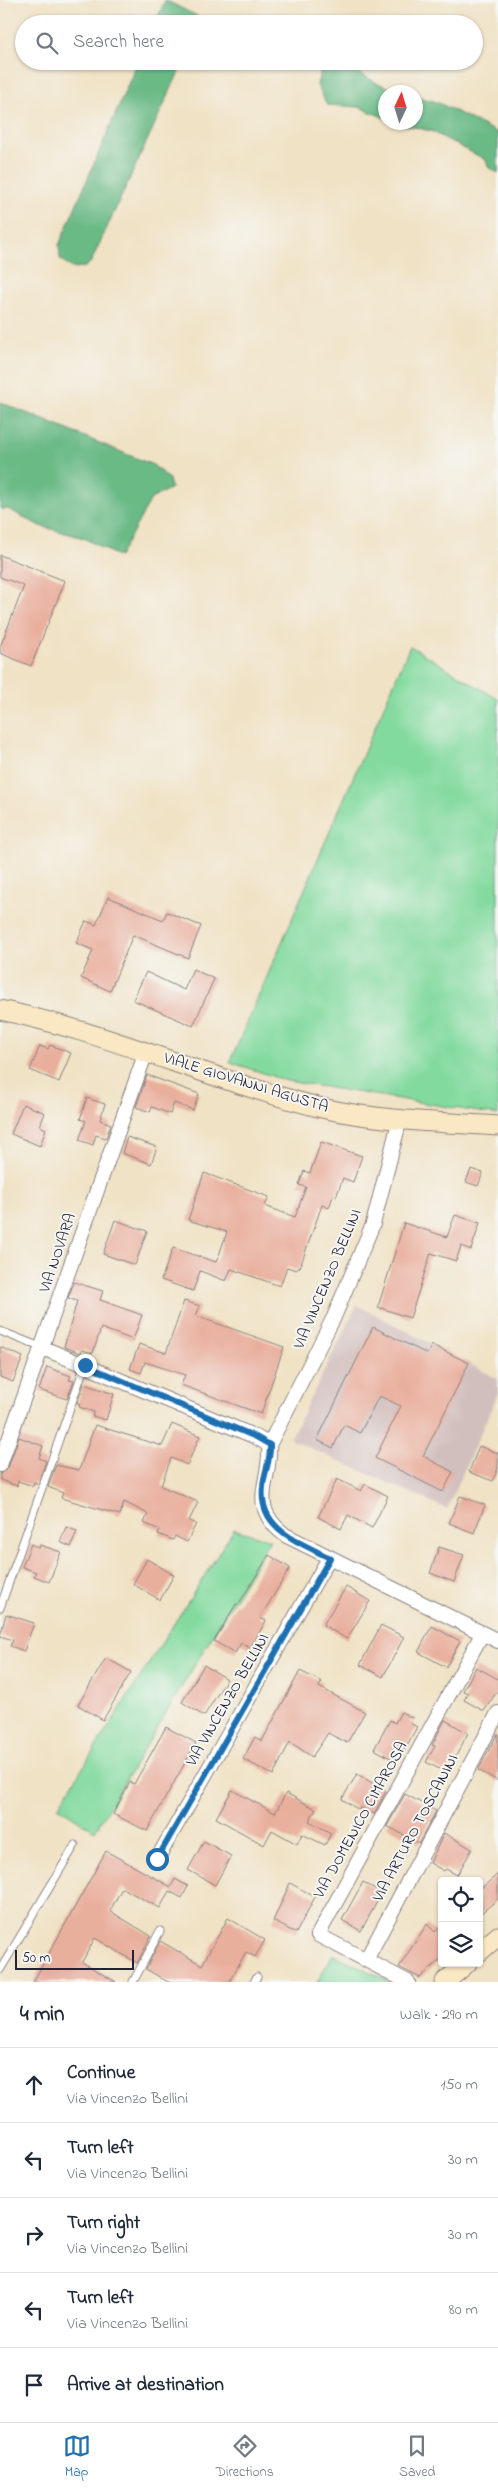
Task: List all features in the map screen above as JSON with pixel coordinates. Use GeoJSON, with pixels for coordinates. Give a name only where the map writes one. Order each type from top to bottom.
{"type":"FeatureCollection","features":[{"type":"Feature","properties":{"kind":"street","name":"VIALE GIOVANNI AGUSTA"},"geometry":{"type":"LineString","coordinates":[[0,1010],[38,1019],[322,1108],[400,1119],[498,1126]]}},
{"type":"Feature","properties":{"kind":"street","name":"VIA NOVARA"},"geometry":{"type":"LineString","coordinates":[[0,1463],[43,1348],[146,1052]]}},
{"type":"Feature","properties":{"kind":"street","name":"VIA VINCENZO BELLINI"},"geometry":{"type":"LineString","coordinates":[[400,1119],[373,1224],[334,1317],[270,1445],[270,1457],[263,1486],[262,1501],[273,1526],[285,1535],[498,1641]]}},
{"type":"Feature","properties":{"kind":"street"},"geometry":{"type":"LineString","coordinates":[[43,1348],[256,1437],[270,1445]]}},
{"type":"Feature","properties":{"kind":"street","name":"VIA VINCENZO BELLINI"},"geometry":{"type":"LineString","coordinates":[[157,1859],[330,1558]]}},
{"type":"Feature","properties":{"kind":"street","name":"VIA DOMENICO CIMAROSA"},"geometry":{"type":"LineString","coordinates":[[408,1982],[318,1935],[482,1634]]}},
{"type":"Feature","properties":{"kind":"street","name":"VIA ARTURO TOSCANINI"},"geometry":{"type":"LineString","coordinates":[[366,1960],[498,1713]]}},
{"type":"Feature","properties":{"kind":"street"},"geometry":{"type":"LineString","coordinates":[[483,1949],[498,1936]]}},
{"type":"Feature","properties":{"kind":"street"},"geometry":{"type":"LineString","coordinates":[[445,1982],[462,1967]]}},
{"type":"Feature","properties":{"kind":"lane"},"geometry":{"type":"LineString","coordinates":[[0,1331],[43,1348]]}},
{"type":"Feature","properties":{"kind":"lane"},"geometry":{"type":"LineString","coordinates":[[0,1608],[85,1365]]}},
{"type":"Feature","properties":{"kind":"lane"},"geometry":{"type":"LineString","coordinates":[[0,1970],[75,1845]]}},
{"type":"Feature","properties":{"kind":"lane"},"geometry":{"type":"LineString","coordinates":[[133,1982],[160,1931]]}},
{"type":"Feature","properties":{"kind":"shaded area"},"geometry":{"type":"Polygon","coordinates":[[[357,1305],[498,1379],[498,1393],[447,1509],[290,1439],[357,1305]]]}},
{"type":"Feature","properties":{"kind":"green space"},"geometry":{"type":"Polygon","coordinates":[[[165,0],[195,15],[159,15],[165,0]]]}},
{"type":"Feature","properties":{"kind":"green space"},"geometry":{"type":"Polygon","coordinates":[[[134,70],[180,70],[91,262],[85,267],[72,268],[60,259],[59,245],[134,70]]]}},
{"type":"Feature","properties":{"kind":"green space"},"geometry":{"type":"Polygon","coordinates":[[[321,70],[353,70],[382,85],[378,85],[378,115],[359,107],[327,105],[317,85],[321,70]]]}},
{"type":"Feature","properties":{"kind":"green space"},"geometry":{"type":"Polygon","coordinates":[[[423,98],[437,102],[498,133],[498,173],[488,167],[486,160],[431,131],[423,129],[423,98]]]}},
{"type":"Feature","properties":{"kind":"green space"},"geometry":{"type":"Polygon","coordinates":[[[0,402],[153,465],[169,479],[171,488],[151,499],[119,557],[84,538],[40,526],[8,509],[0,509],[0,402]]]}},
{"type":"Feature","properties":{"kind":"green space"},"geometry":{"type":"Polygon","coordinates":[[[410,646],[498,699],[498,1115],[287,1081],[230,1062],[410,646]]]}},
{"type":"Feature","properties":{"kind":"green space"},"geometry":{"type":"Polygon","coordinates":[[[234,1529],[270,1540],[95,1831],[58,1807],[234,1529]]]}},
{"type":"Feature","properties":{"kind":"green space"},"geometry":{"type":"Polygon","coordinates":[[[333,1954],[391,1982],[317,1982],[333,1954]]]}},
{"type":"Feature","properties":{"kind":"building"},"geometry":{"type":"Polygon","coordinates":[[[0,555],[65,581],[31,666],[0,653],[0,647],[24,586],[0,577],[0,555]]]}},
{"type":"Feature","properties":{"kind":"building"},"geometry":{"type":"Polygon","coordinates":[[[108,897],[163,920],[167,912],[201,926],[188,958],[133,935],[110,991],[81,978],[93,950],[76,943],[86,921],[96,925],[108,897]]]}},
{"type":"Feature","properties":{"kind":"building"},"geometry":{"type":"Polygon","coordinates":[[[193,969],[214,979],[193,1026],[133,1000],[146,972],[184,990],[193,969]]]}},
{"type":"Feature","properties":{"kind":"building"},"geometry":{"type":"Polygon","coordinates":[[[50,1045],[71,1053],[59,1082],[30,1070],[40,1046],[48,1049],[50,1045]]]}},
{"type":"Feature","properties":{"kind":"building"},"geometry":{"type":"Polygon","coordinates":[[[147,1075],[199,1094],[193,1110],[174,1103],[170,1114],[152,1107],[150,1112],[136,1107],[147,1075]]]}},
{"type":"Feature","properties":{"kind":"building"},"geometry":{"type":"Polygon","coordinates":[[[87,1098],[105,1104],[100,1120],[111,1124],[106,1138],[96,1135],[93,1145],[79,1140],[86,1121],[80,1119],[87,1098]]]}},
{"type":"Feature","properties":{"kind":"building"},"geometry":{"type":"Polygon","coordinates":[[[23,1104],[45,1113],[40,1126],[46,1129],[40,1146],[11,1134],[23,1104]]]}},
{"type":"Feature","properties":{"kind":"building"},"geometry":{"type":"Polygon","coordinates":[[[127,1137],[157,1147],[151,1164],[122,1153],[127,1137]]]}},
{"type":"Feature","properties":{"kind":"building"},"geometry":{"type":"Polygon","coordinates":[[[321,1142],[362,1156],[353,1182],[343,1178],[336,1197],[333,1196],[329,1208],[322,1205],[300,1267],[296,1270],[287,1267],[280,1286],[231,1269],[226,1281],[200,1271],[193,1291],[161,1280],[173,1248],[216,1262],[219,1255],[227,1232],[188,1220],[204,1173],[269,1197],[265,1206],[295,1217],[306,1187],[299,1185],[304,1171],[310,1173],[321,1142]]]}},
{"type":"Feature","properties":{"kind":"building"},"geometry":{"type":"Polygon","coordinates":[[[471,1169],[483,1173],[478,1186],[466,1182],[471,1169]]]}},
{"type":"Feature","properties":{"kind":"building"},"geometry":{"type":"Polygon","coordinates":[[[455,1215],[480,1223],[471,1250],[461,1246],[456,1261],[431,1253],[410,1318],[378,1307],[404,1223],[447,1237],[455,1215]]]}},
{"type":"Feature","properties":{"kind":"building"},"geometry":{"type":"Polygon","coordinates":[[[115,1220],[147,1231],[135,1265],[103,1254],[115,1220]]]}},
{"type":"Feature","properties":{"kind":"building"},"geometry":{"type":"Polygon","coordinates":[[[74,1282],[103,1291],[100,1300],[142,1315],[133,1340],[101,1328],[93,1353],[82,1350],[81,1353],[64,1347],[77,1301],[68,1298],[74,1282]]]}},
{"type":"Feature","properties":{"kind":"building"},"geometry":{"type":"Polygon","coordinates":[[[184,1301],[200,1306],[196,1316],[284,1347],[261,1414],[181,1385],[185,1375],[145,1362],[141,1373],[130,1369],[139,1344],[166,1353],[184,1301]]]}},
{"type":"Feature","properties":{"kind":"building"},"geometry":{"type":"Polygon","coordinates":[[[373,1327],[427,1354],[432,1345],[469,1363],[423,1456],[453,1472],[443,1492],[375,1458],[401,1406],[379,1396],[360,1433],[344,1425],[333,1448],[317,1440],[373,1327]]]}},
{"type":"Feature","properties":{"kind":"building"},"geometry":{"type":"Polygon","coordinates":[[[0,1347],[23,1357],[13,1382],[0,1377],[0,1347]]]}},
{"type":"Feature","properties":{"kind":"building"},"geometry":{"type":"Polygon","coordinates":[[[47,1367],[71,1376],[69,1380],[74,1381],[67,1399],[39,1390],[47,1367]]]}},
{"type":"Feature","properties":{"kind":"building"},"geometry":{"type":"Polygon","coordinates":[[[84,1384],[114,1394],[106,1420],[92,1416],[94,1412],[79,1407],[80,1404],[77,1403],[84,1384]]]}},
{"type":"Feature","properties":{"kind":"building"},"geometry":{"type":"Polygon","coordinates":[[[172,1424],[200,1436],[187,1465],[171,1458],[161,1486],[198,1502],[189,1521],[196,1524],[187,1542],[175,1536],[173,1540],[158,1534],[160,1530],[144,1523],[148,1514],[124,1502],[120,1515],[61,1498],[63,1493],[48,1487],[56,1465],[79,1470],[95,1425],[162,1446],[172,1424]]]}},
{"type":"Feature","properties":{"kind":"building"},"geometry":{"type":"Polygon","coordinates":[[[19,1437],[43,1446],[39,1458],[46,1461],[38,1484],[34,1482],[33,1486],[18,1481],[17,1486],[0,1480],[0,1474],[8,1468],[19,1437]]]}},
{"type":"Feature","properties":{"kind":"building"},"geometry":{"type":"Polygon","coordinates":[[[479,1446],[498,1453],[498,1468],[493,1481],[469,1472],[479,1446]]]}},
{"type":"Feature","properties":{"kind":"building"},"geometry":{"type":"Polygon","coordinates":[[[337,1479],[361,1491],[365,1484],[388,1496],[372,1528],[348,1515],[341,1529],[318,1517],[337,1479]]]}},
{"type":"Feature","properties":{"kind":"building"},"geometry":{"type":"Polygon","coordinates":[[[460,1496],[485,1505],[474,1533],[449,1523],[460,1496]]]}},
{"type":"Feature","properties":{"kind":"building"},"geometry":{"type":"Polygon","coordinates":[[[66,1527],[77,1531],[71,1547],[60,1542],[66,1527]]]}},
{"type":"Feature","properties":{"kind":"building"},"geometry":{"type":"Polygon","coordinates":[[[31,1544],[39,1548],[40,1545],[61,1552],[49,1582],[34,1576],[36,1572],[22,1567],[31,1544]]]}},
{"type":"Feature","properties":{"kind":"building"},"geometry":{"type":"Polygon","coordinates":[[[439,1547],[464,1555],[454,1582],[430,1573],[439,1547]]]}},
{"type":"Feature","properties":{"kind":"building"},"geometry":{"type":"Polygon","coordinates":[[[269,1555],[290,1568],[260,1618],[266,1621],[250,1648],[241,1643],[235,1653],[214,1641],[269,1555]]]}},
{"type":"Feature","properties":{"kind":"building"},"geometry":{"type":"Polygon","coordinates":[[[147,1559],[174,1575],[160,1600],[133,1584],[147,1559]]]}},
{"type":"Feature","properties":{"kind":"building"},"geometry":{"type":"Polygon","coordinates":[[[346,1587],[370,1601],[347,1639],[323,1625],[346,1587]]]}},
{"type":"Feature","properties":{"kind":"building"},"geometry":{"type":"Polygon","coordinates":[[[6,1614],[34,1623],[24,1651],[10,1646],[13,1640],[0,1636],[6,1614]]]}},
{"type":"Feature","properties":{"kind":"building"},"geometry":{"type":"Polygon","coordinates":[[[381,1625],[404,1637],[383,1677],[360,1665],[381,1625]]]}},
{"type":"Feature","properties":{"kind":"building"},"geometry":{"type":"Polygon","coordinates":[[[432,1626],[460,1641],[446,1667],[418,1652],[432,1626]]]}},
{"type":"Feature","properties":{"kind":"building"},"geometry":{"type":"Polygon","coordinates":[[[106,1658],[131,1672],[103,1720],[78,1705],[106,1658]]]}},
{"type":"Feature","properties":{"kind":"building"},"geometry":{"type":"Polygon","coordinates":[[[204,1665],[227,1679],[204,1716],[182,1702],[204,1665]]]}},
{"type":"Feature","properties":{"kind":"building"},"geometry":{"type":"Polygon","coordinates":[[[476,1667],[498,1679],[498,1690],[484,1711],[464,1700],[468,1693],[463,1691],[476,1667]]]}},
{"type":"Feature","properties":{"kind":"building"},"geometry":{"type":"Polygon","coordinates":[[[300,1671],[322,1682],[319,1687],[365,1712],[347,1743],[328,1733],[312,1757],[290,1742],[273,1775],[243,1759],[255,1737],[262,1741],[300,1671]]]}},
{"type":"Feature","properties":{"kind":"building"},"geometry":{"type":"Polygon","coordinates":[[[401,1712],[413,1718],[410,1723],[417,1727],[401,1756],[395,1753],[392,1759],[374,1749],[390,1720],[395,1723],[401,1712]]]}},
{"type":"Feature","properties":{"kind":"building"},"geometry":{"type":"Polygon","coordinates":[[[445,1720],[468,1733],[447,1773],[426,1762],[435,1746],[432,1745],[445,1720]]]}},
{"type":"Feature","properties":{"kind":"building"},"geometry":{"type":"Polygon","coordinates":[[[166,1727],[196,1743],[147,1831],[113,1814],[130,1782],[134,1784],[166,1727]]]}},
{"type":"Feature","properties":{"kind":"building"},"geometry":{"type":"Polygon","coordinates":[[[498,1733],[498,1781],[478,1770],[498,1733]]]}},
{"type":"Feature","properties":{"kind":"building"},"geometry":{"type":"Polygon","coordinates":[[[357,1774],[386,1791],[374,1814],[360,1807],[359,1810],[342,1799],[357,1774]]]}},
{"type":"Feature","properties":{"kind":"building"},"geometry":{"type":"Polygon","coordinates":[[[232,1790],[275,1813],[286,1793],[316,1809],[309,1821],[331,1833],[325,1845],[302,1834],[297,1844],[272,1830],[264,1845],[216,1818],[232,1790]]]}},
{"type":"Feature","properties":{"kind":"building"},"geometry":{"type":"Polygon","coordinates":[[[405,1794],[436,1811],[419,1843],[387,1826],[405,1794]]]}},
{"type":"Feature","properties":{"kind":"building"},"geometry":{"type":"Polygon","coordinates":[[[444,1833],[472,1849],[457,1875],[446,1869],[444,1871],[430,1863],[444,1833]]]}},
{"type":"Feature","properties":{"kind":"building"},"geometry":{"type":"Polygon","coordinates":[[[204,1841],[231,1856],[215,1885],[188,1870],[204,1841]]]}},
{"type":"Feature","properties":{"kind":"building"},"geometry":{"type":"Polygon","coordinates":[[[106,1851],[171,1887],[175,1879],[188,1886],[182,1898],[169,1891],[160,1908],[122,1888],[110,1911],[151,1936],[137,1963],[95,1938],[82,1962],[116,1982],[33,1982],[106,1851]]]}},
{"type":"Feature","properties":{"kind":"building"},"geometry":{"type":"Polygon","coordinates":[[[498,1874],[498,1899],[483,1912],[483,1887],[498,1874]]]}},
{"type":"Feature","properties":{"kind":"building"},"geometry":{"type":"Polygon","coordinates":[[[363,1882],[382,1893],[361,1931],[342,1920],[363,1882]]]}},
{"type":"Feature","properties":{"kind":"building"},"geometry":{"type":"Polygon","coordinates":[[[290,1883],[315,1897],[296,1933],[273,1921],[290,1883]]]}},
{"type":"Feature","properties":{"kind":"building"},"geometry":{"type":"Polygon","coordinates":[[[228,1918],[265,1940],[255,1957],[246,1952],[229,1982],[168,1982],[146,1969],[160,1941],[202,1965],[228,1918]]]}},
{"type":"Feature","properties":{"kind":"building"},"geometry":{"type":"Polygon","coordinates":[[[427,1924],[435,1932],[438,1929],[438,1962],[420,1978],[399,1967],[427,1924]]]}},
{"type":"Feature","properties":{"kind":"route"},"geometry":{"type":"LineString","coordinates":[[85,1365],[256,1437],[270,1445],[270,1457],[263,1486],[262,1501],[267,1516],[273,1526],[285,1535],[330,1558],[157,1859]]}}]}
